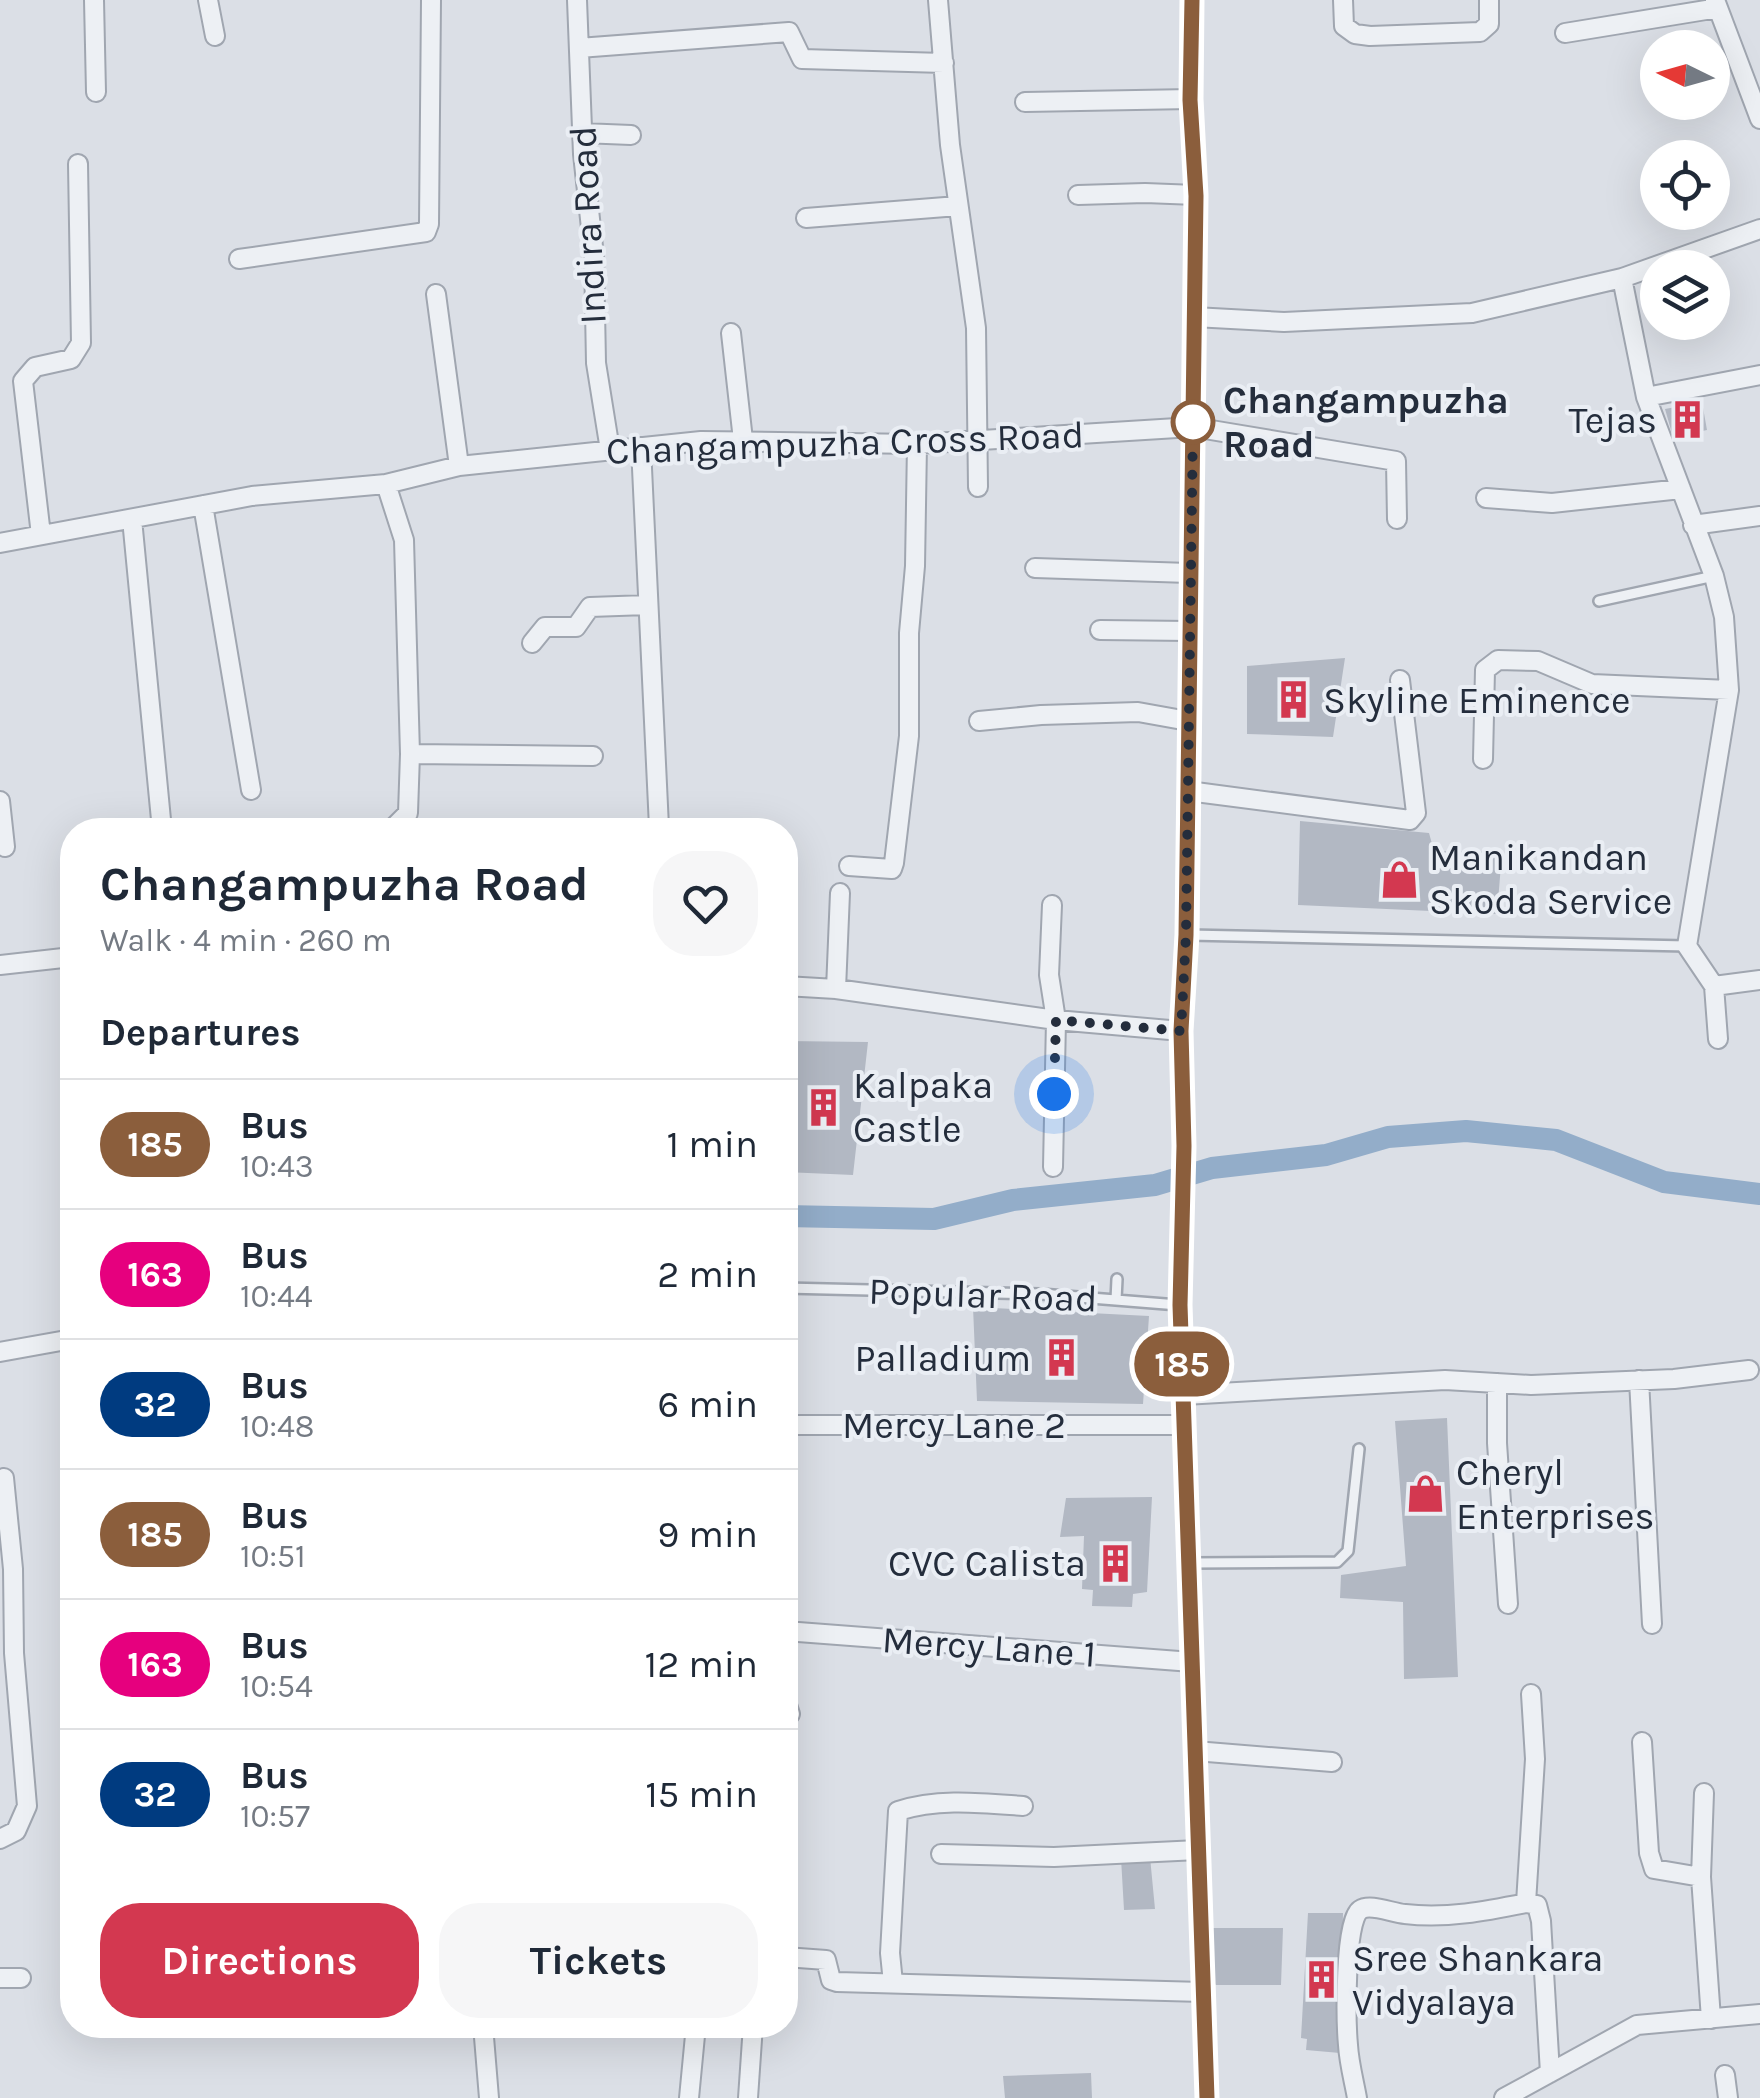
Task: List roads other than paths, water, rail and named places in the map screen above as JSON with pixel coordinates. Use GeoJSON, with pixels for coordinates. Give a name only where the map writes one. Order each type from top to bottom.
{"type":"FeatureCollection","features":[{"type":"Feature","properties":{"kind":"main road"},"geometry":{"type":"LineString","coordinates":[[1192,0],[1190,100],[1196,196],[1180,1305],[1207,2098]]}},
{"type":"Feature","properties":{"kind":"street"},"geometry":{"type":"LineString","coordinates":[[94,0],[96,92]]}},
{"type":"Feature","properties":{"kind":"street"},"geometry":{"type":"LineString","coordinates":[[208,0],[215,36]]}},
{"type":"Feature","properties":{"kind":"street"},"geometry":{"type":"LineString","coordinates":[[238,259],[418,236],[428,229],[431,0]]}},
{"type":"Feature","properties":{"kind":"street","name":"Indira Road"},"geometry":{"type":"LineString","coordinates":[[576,0],[582,133],[594,256],[596,363],[610,450]]}},
{"type":"Feature","properties":{"kind":"street"},"geometry":{"type":"LineString","coordinates":[[938,0],[958,206],[976,328],[978,486]]}},
{"type":"Feature","properties":{"kind":"street"},"geometry":{"type":"LineString","coordinates":[[1343,0],[1344,26],[1355,34],[1370,36],[1480,32],[1489,24],[1490,0]]}},
{"type":"Feature","properties":{"kind":"street"},"geometry":{"type":"LineString","coordinates":[[1565,33],[1716,4],[1760,118]]}},
{"type":"Feature","properties":{"kind":"street"},"geometry":{"type":"LineString","coordinates":[[579,48],[789,32],[802,59],[944,63]]}},
{"type":"Feature","properties":{"kind":"street"},"geometry":{"type":"LineString","coordinates":[[1025,102],[1190,100]]}},
{"type":"Feature","properties":{"kind":"street"},"geometry":{"type":"LineString","coordinates":[[582,133],[631,135]]}},
{"type":"Feature","properties":{"kind":"street"},"geometry":{"type":"LineString","coordinates":[[41,535],[23,381],[35,367],[72,359],[82,343],[78,164]]}},
{"type":"Feature","properties":{"kind":"street"},"geometry":{"type":"LineString","coordinates":[[1078,195],[1196,196]]}},
{"type":"Feature","properties":{"kind":"street"},"geometry":{"type":"LineString","coordinates":[[806,218],[958,206]]}},
{"type":"Feature","properties":{"kind":"street"},"geometry":{"type":"LineString","coordinates":[[1194,318],[1284,322],[1472,314],[1622,278],[1760,229]]}},
{"type":"Feature","properties":{"kind":"street"},"geometry":{"type":"LineString","coordinates":[[1622,278],[1646,396],[1714,576],[1724,618],[1729,690],[1686,946],[1714,986],[1718,1039]]}},
{"type":"Feature","properties":{"kind":"street"},"geometry":{"type":"LineString","coordinates":[[436,294],[459,466]]}},
{"type":"Feature","properties":{"kind":"street"},"geometry":{"type":"LineString","coordinates":[[731,333],[743,440]]}},
{"type":"Feature","properties":{"kind":"street"},"geometry":{"type":"LineString","coordinates":[[1646,396],[1760,376]]}},
{"type":"Feature","properties":{"kind":"street","name":"Changampuzha Cross Road"},"geometry":{"type":"LineString","coordinates":[[0,543],[252,496],[386,484],[459,466],[640,447],[743,440],[977,442],[1193,427],[1396,461],[1397,520]]}},
{"type":"Feature","properties":{"kind":"street"},"geometry":{"type":"LineString","coordinates":[[849,866],[883,870],[892,869],[894,863],[908,736],[917,444]]}},
{"type":"Feature","properties":{"kind":"street"},"geometry":{"type":"LineString","coordinates":[[640,447],[659,818]]}},
{"type":"Feature","properties":{"kind":"street"},"geometry":{"type":"LineString","coordinates":[[386,484],[404,540],[410,754],[408,814],[404,818]]}},
{"type":"Feature","properties":{"kind":"street"},"geometry":{"type":"LineString","coordinates":[[1486,498],[1552,503],[1681,489]]}},
{"type":"Feature","properties":{"kind":"street"},"geometry":{"type":"LineString","coordinates":[[203,506],[251,790]]}},
{"type":"Feature","properties":{"kind":"street"},"geometry":{"type":"LineString","coordinates":[[1693,524],[1760,516]]}},
{"type":"Feature","properties":{"kind":"street"},"geometry":{"type":"LineString","coordinates":[[132,520],[161,818]]}},
{"type":"Feature","properties":{"kind":"street"},"geometry":{"type":"LineString","coordinates":[[1035,568],[1189,573]]}},
{"type":"Feature","properties":{"kind":"street"},"geometry":{"type":"LineString","coordinates":[[532,644],[544,627],[576,627],[590,606],[647,606]]}},
{"type":"Feature","properties":{"kind":"street"},"geometry":{"type":"LineString","coordinates":[[1100,630],[1189,630]]}},
{"type":"Feature","properties":{"kind":"street"},"geometry":{"type":"LineString","coordinates":[[1482,760],[1485,670],[1498,660],[1538,661],[1592,684],[1729,690]]}},
{"type":"Feature","properties":{"kind":"street"},"geometry":{"type":"LineString","coordinates":[[1188,791],[1410,820],[1416,813],[1400,680]]}},
{"type":"Feature","properties":{"kind":"street"},"geometry":{"type":"LineString","coordinates":[[979,721],[1138,712],[1188,721]]}},
{"type":"Feature","properties":{"kind":"street"},"geometry":{"type":"LineString","coordinates":[[410,754],[593,756]]}},
{"type":"Feature","properties":{"kind":"street"},"geometry":{"type":"LineString","coordinates":[[0,801],[6,846]]}},
{"type":"Feature","properties":{"kind":"street"},"geometry":{"type":"LineString","coordinates":[[836,989],[840,892]]}},
{"type":"Feature","properties":{"kind":"street"},"geometry":{"type":"LineString","coordinates":[[1052,905],[1049,975],[1056,1020],[1053,1168]]}},
{"type":"Feature","properties":{"kind":"street"},"geometry":{"type":"LineString","coordinates":[[0,965],[60,958]]}},
{"type":"Feature","properties":{"kind":"street"},"geometry":{"type":"LineString","coordinates":[[1714,986],[1760,980]]}},
{"type":"Feature","properties":{"kind":"street"},"geometry":{"type":"LineString","coordinates":[[798,987],[1056,1020],[1181,1031]]}},
{"type":"Feature","properties":{"kind":"street"},"geometry":{"type":"LineString","coordinates":[[0,1352],[60,1341]]}},
{"type":"Feature","properties":{"kind":"street"},"geometry":{"type":"LineString","coordinates":[[1184,1395],[1445,1380],[1531,1385],[1750,1370]]}},
{"type":"Feature","properties":{"kind":"street"},"geometry":{"type":"LineString","coordinates":[[1639,1380],[1652,1624]]}},
{"type":"Feature","properties":{"kind":"street"},"geometry":{"type":"LineString","coordinates":[[1497,1383],[1508,1604]]}},
{"type":"Feature","properties":{"kind":"street","name":"Mercy Lane 2"},"geometry":{"type":"LineString","coordinates":[[798,1425],[1183,1425]]}},
{"type":"Feature","properties":{"kind":"street"},"geometry":{"type":"LineString","coordinates":[[0,1839],[16,1832],[28,1806],[4,1478]]}},
{"type":"Feature","properties":{"kind":"street","name":"Mercy Lane 1"},"geometry":{"type":"LineString","coordinates":[[798,1632],[1192,1662]]}},
{"type":"Feature","properties":{"kind":"street"},"geometry":{"type":"LineString","coordinates":[[1526,1903],[1535,1759],[1531,1694]]}},
{"type":"Feature","properties":{"kind":"street"},"geometry":{"type":"LineString","coordinates":[[1642,1742],[1648,1854],[1654,1869],[1701,1877]]}},
{"type":"Feature","properties":{"kind":"street"},"geometry":{"type":"LineString","coordinates":[[1195,1750],[1332,1762]]}},
{"type":"Feature","properties":{"kind":"street"},"geometry":{"type":"LineString","coordinates":[[1704,1794],[1701,1877],[1711,2019]]}},
{"type":"Feature","properties":{"kind":"street"},"geometry":{"type":"LineString","coordinates":[[893,1983],[890,1953],[898,1810],[946,1803],[1022,1806]]}},
{"type":"Feature","properties":{"kind":"street"},"geometry":{"type":"LineString","coordinates":[[941,1854],[1054,1857],[1198,1850]]}},
{"type":"Feature","properties":{"kind":"street"},"geometry":{"type":"LineString","coordinates":[[1357,2098],[1347,2016],[1352,1923],[1356,1912],[1365,1908],[1458,1916],[1526,1903],[1536,1905],[1541,1921],[1550,2074]]}},
{"type":"Feature","properties":{"kind":"street"},"geometry":{"type":"LineString","coordinates":[[798,1958],[826,1960],[831,1980],[837,1982],[1203,1992]]}},
{"type":"Feature","properties":{"kind":"street"},"geometry":{"type":"LineString","coordinates":[[0,1978],[21,1978]]}},
{"type":"Feature","properties":{"kind":"street"},"geometry":{"type":"LineString","coordinates":[[1504,2098],[1637,2025],[1760,2014]]}},
{"type":"Feature","properties":{"kind":"street"},"geometry":{"type":"LineString","coordinates":[[485,2038],[490,2098]]}},
{"type":"Feature","properties":{"kind":"street"},"geometry":{"type":"LineString","coordinates":[[689,2098],[695,2038]]}},
{"type":"Feature","properties":{"kind":"street"},"geometry":{"type":"LineString","coordinates":[[748,2098],[752,2038]]}},
{"type":"Feature","properties":{"kind":"street"},"geometry":{"type":"LineString","coordinates":[[1725,2075],[1728,2098]]}},
{"type":"Feature","properties":{"kind":"lane"},"geometry":{"type":"LineString","coordinates":[[1599,601],[1714,576]]}},
{"type":"Feature","properties":{"kind":"lane"},"geometry":{"type":"LineString","coordinates":[[1186,935],[1686,946]]}},
{"type":"Feature","properties":{"kind":"lane"},"geometry":{"type":"LineString","coordinates":[[1116,1300],[1117,1279]]}},
{"type":"Feature","properties":{"kind":"lane","name":"Popular Road"},"geometry":{"type":"LineString","coordinates":[[798,1288],[1040,1294],[1180,1305]]}},
{"type":"Feature","properties":{"kind":"lane"},"geometry":{"type":"LineString","coordinates":[[1188,1563],[1336,1562],[1348,1551],[1359,1449]]}},
{"type":"Feature","properties":{"kind":"waterway"},"geometry":{"type":"LineString","coordinates":[[798,1216],[934,1219],[1013,1200],[1155,1185],[1212,1168],[1326,1155],[1388,1137],[1466,1131],[1556,1140],[1664,1182],[1760,1194]]}},
{"type":"Feature","properties":{"kind":"place","name":"Tejas"},"geometry":{"type":"Point","coordinates":[1687,420]}},
{"type":"Feature","properties":{"kind":"place","name":"Changampuzha Road"},"geometry":{"type":"Point","coordinates":[1193,422]}},
{"type":"Feature","properties":{"kind":"place","name":"Skyline Eminence"},"geometry":{"type":"Point","coordinates":[1293,700]}},
{"type":"Feature","properties":{"kind":"place","name":"Manikandan Skoda Service"},"geometry":{"type":"Point","coordinates":[1399,879]}},
{"type":"Feature","properties":{"kind":"place","name":"Kalpaka Castle"},"geometry":{"type":"Point","coordinates":[823,1107]}},
{"type":"Feature","properties":{"kind":"place","name":"Palladium"},"geometry":{"type":"Point","coordinates":[1061,1358]}},
{"type":"Feature","properties":{"kind":"place","name":"Cheryl Enterprises"},"geometry":{"type":"Point","coordinates":[1426,1494]}},
{"type":"Feature","properties":{"kind":"place","name":"CVC Calista"},"geometry":{"type":"Point","coordinates":[1116,1563]}},
{"type":"Feature","properties":{"kind":"place","name":"Sree Shankara Vidyalaya"},"geometry":{"type":"Point","coordinates":[1322,1980]}}]}
